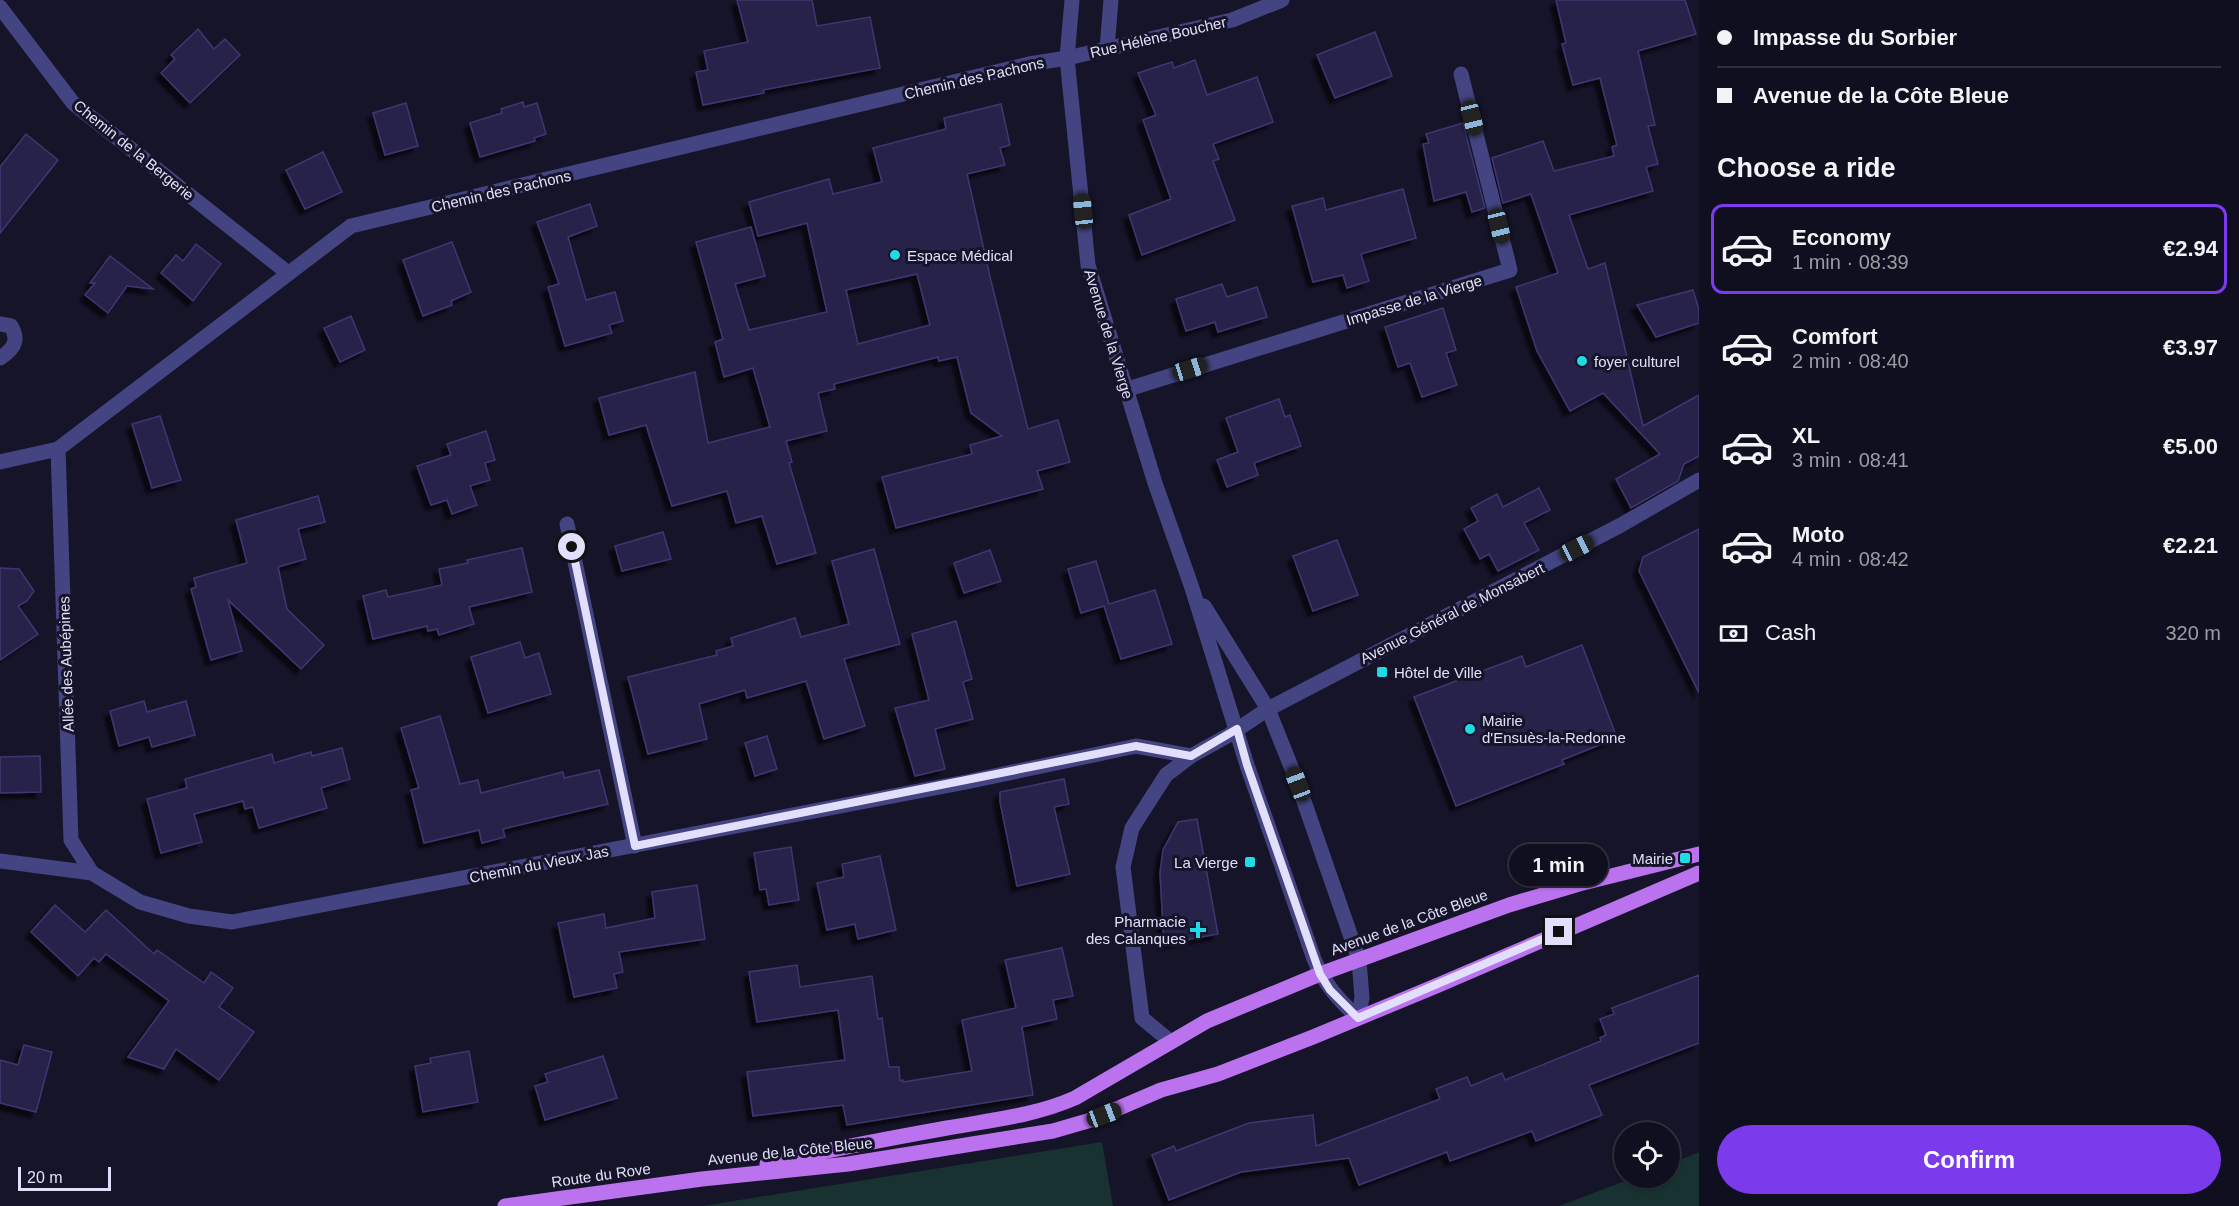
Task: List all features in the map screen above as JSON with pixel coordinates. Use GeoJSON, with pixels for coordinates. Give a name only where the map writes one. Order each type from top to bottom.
{"type":"FeatureCollection","features":[{"type":"Feature","properties":{"kind":"main road","name":"Avenue de la Côte Bleue"},"geometry":{"type":"LineString","coordinates":[[702,1179],[827,1150],[1015,1118],[1054,1107],[1075,1098],[1207,1021],[1320,974],[1509,905],[1699,854]]}},
{"type":"Feature","properties":{"kind":"main road","name":"Avenue de la Côte Bleue"},"geometry":{"type":"LineString","coordinates":[[702,1179],[848,1164],[1053,1131],[1091,1120],[1161,1090],[1218,1074],[1358,1018],[1699,873]]}},
{"type":"Feature","properties":{"kind":"main road","name":"Route du Rove"},"geometry":{"type":"LineString","coordinates":[[505,1206],[702,1179]]}},
{"type":"Feature","properties":{"kind":"street","name":"Avenue de la Vierge"},"geometry":{"type":"LineString","coordinates":[[1072,0],[1067,58],[1088,265],[1125,390],[1192,588]]}},
{"type":"Feature","properties":{"kind":"street"},"geometry":{"type":"LineString","coordinates":[[1107,49],[1111,0]]}},
{"type":"Feature","properties":{"kind":"street","name":"Rue Hélène Boucher"},"geometry":{"type":"LineString","coordinates":[[1067,58],[1232,20],[1282,0]]}},
{"type":"Feature","properties":{"kind":"street","name":"Chemin de la Bergerie"},"geometry":{"type":"LineString","coordinates":[[0,7],[73,103],[288,273]]}},
{"type":"Feature","properties":{"kind":"street","name":"Chemin des Pachons"},"geometry":{"type":"LineString","coordinates":[[0,462],[58,449],[351,226],[1029,64],[1067,58]]}},
{"type":"Feature","properties":{"kind":"street","name":"Impasse de la Vierge"},"geometry":{"type":"LineString","coordinates":[[1125,390],[1510,270],[1461,74]]}},
{"type":"Feature","properties":{"kind":"street"},"geometry":{"type":"LineString","coordinates":[[0,324],[11,326],[15,333],[16,343],[10,352],[0,358]]}},
{"type":"Feature","properties":{"kind":"street","name":"Allée des Aubépines"},"geometry":{"type":"LineString","coordinates":[[58,449],[72,840],[92,873]]}},
{"type":"Feature","properties":{"kind":"street","name":"Avenue Général de Monsabert"},"geometry":{"type":"LineString","coordinates":[[1171,1042],[1142,1018],[1123,867],[1132,828],[1166,775],[1191,756],[1268,709],[1621,525],[1699,480]]}},
{"type":"Feature","properties":{"kind":"street"},"geometry":{"type":"LineString","coordinates":[[567,524],[635,846]]}},
{"type":"Feature","properties":{"kind":"street"},"geometry":{"type":"LineString","coordinates":[[1192,588],[1268,709],[1298,784],[1359,960],[1362,998],[1358,1018]]}},
{"type":"Feature","properties":{"kind":"street"},"geometry":{"type":"LineString","coordinates":[[1192,588],[1247,765],[1320,974],[1330,990],[1358,1018]]}},
{"type":"Feature","properties":{"kind":"street","name":"Chemin du Vieux Jas"},"geometry":{"type":"LineString","coordinates":[[0,861],[92,873],[140,902],[189,916],[232,922],[635,846],[1136,746],[1191,756]]}},
{"type":"Feature","properties":{"kind":"green space"},"geometry":{"type":"Polygon","coordinates":[[[1102,1142],[1113,1206],[702,1206],[1102,1142]]]}},
{"type":"Feature","properties":{"kind":"green space"},"geometry":{"type":"Polygon","coordinates":[[[1699,1152],[1699,1206],[1559,1206],[1614,1185],[1614,1188],[1680,1188],[1680,1160],[1699,1152]]]}},
{"type":"Feature","properties":{"kind":"building"},"geometry":{"type":"Polygon","coordinates":[[[737,0],[812,0],[817,26],[870,17],[880,68],[763,90],[764,93],[703,105],[696,72],[708,70],[704,51],[748,42],[737,0]]]}},
{"type":"Feature","properties":{"kind":"building"},"geometry":{"type":"Polygon","coordinates":[[[1556,0],[1685,0],[1696,34],[1638,51],[1655,125],[1648,126],[1658,164],[1646,167],[1653,191],[1569,215],[1588,269],[1605,263],[1643,426],[1699,395],[1699,456],[1684,464],[1678,481],[1631,508],[1616,479],[1660,454],[1603,393],[1570,411],[1537,351],[1516,287],[1558,273],[1531,194],[1503,203],[1492,158],[1543,141],[1554,171],[1614,156],[1612,147],[1617,145],[1600,78],[1573,85],[1562,44],[1566,43],[1556,0]]]}},
{"type":"Feature","properties":{"kind":"building"},"geometry":{"type":"Polygon","coordinates":[[[198,29],[214,49],[225,39],[240,55],[190,103],[161,73],[175,59],[171,55],[198,29]]]}},
{"type":"Feature","properties":{"kind":"building"},"geometry":{"type":"Polygon","coordinates":[[[1375,32],[1392,76],[1335,98],[1317,55],[1375,32]]]}},
{"type":"Feature","properties":{"kind":"building"},"geometry":{"type":"Polygon","coordinates":[[[1195,60],[1207,95],[1257,77],[1273,122],[1213,144],[1219,159],[1213,161],[1235,220],[1142,255],[1129,215],[1171,199],[1143,120],[1156,115],[1138,73],[1172,62],[1174,68],[1195,60]]]}},
{"type":"Feature","properties":{"kind":"building"},"geometry":{"type":"Polygon","coordinates":[[[523,102],[524,107],[537,103],[546,134],[534,138],[535,141],[480,157],[470,123],[502,113],[501,109],[523,102]]]}},
{"type":"Feature","properties":{"kind":"building"},"geometry":{"type":"Polygon","coordinates":[[[406,103],[418,146],[385,155],[373,113],[406,103]]]}},
{"type":"Feature","properties":{"kind":"building"},"geometry":{"type":"Polygon","coordinates":[[[1001,104],[1010,145],[1000,148],[1005,165],[967,174],[1028,429],[1058,420],[1070,462],[1037,471],[1043,489],[896,528],[882,477],[972,454],[970,445],[1002,436],[971,413],[957,357],[939,361],[938,357],[834,384],[835,389],[818,393],[827,431],[786,441],[792,462],[789,463],[816,553],[777,564],[762,516],[736,523],[727,491],[672,506],[646,425],[609,435],[599,398],[695,372],[708,443],[770,427],[753,368],[724,377],[715,342],[723,339],[696,242],[751,227],[765,276],[735,284],[749,330],[827,312],[807,223],[758,236],[749,202],[829,179],[833,194],[882,182],[873,148],[946,129],[944,118],[1001,104]],[[917,274],[846,290],[858,344],[930,325],[917,274]]]}},
{"type":"Feature","properties":{"kind":"building"},"geometry":{"type":"Polygon","coordinates":[[[1463,123],[1485,208],[1472,212],[1466,192],[1434,201],[1423,144],[1429,143],[1426,134],[1463,123]]]}},
{"type":"Feature","properties":{"kind":"building"},"geometry":{"type":"Polygon","coordinates":[[[26,134],[58,160],[0,233],[0,167],[26,134]]]}},
{"type":"Feature","properties":{"kind":"building"},"geometry":{"type":"Polygon","coordinates":[[[323,152],[342,192],[305,209],[286,170],[323,152]]]}},
{"type":"Feature","properties":{"kind":"building"},"geometry":{"type":"Polygon","coordinates":[[[1403,189],[1416,238],[1361,254],[1369,281],[1347,288],[1343,275],[1313,282],[1292,206],[1323,198],[1326,210],[1403,189]]]}},
{"type":"Feature","properties":{"kind":"building"},"geometry":{"type":"Polygon","coordinates":[[[590,204],[597,226],[568,237],[586,300],[615,292],[623,321],[609,325],[612,333],[565,346],[548,287],[559,284],[537,222],[590,204]]]}},
{"type":"Feature","properties":{"kind":"building"},"geometry":{"type":"Polygon","coordinates":[[[452,242],[471,292],[451,301],[452,305],[423,316],[403,260],[452,242]]]}},
{"type":"Feature","properties":{"kind":"building"},"geometry":{"type":"Polygon","coordinates":[[[196,244],[221,264],[193,301],[161,273],[176,255],[183,261],[196,244]]]}},
{"type":"Feature","properties":{"kind":"building"},"geometry":{"type":"Polygon","coordinates":[[[110,256],[153,289],[127,286],[108,313],[85,295],[95,283],[90,283],[110,256]]]}},
{"type":"Feature","properties":{"kind":"building"},"geometry":{"type":"Polygon","coordinates":[[[1222,284],[1227,297],[1257,287],[1267,317],[1218,332],[1215,322],[1186,331],[1176,299],[1222,284]]]}},
{"type":"Feature","properties":{"kind":"building"},"geometry":{"type":"Polygon","coordinates":[[[1693,290],[1699,310],[1699,323],[1656,337],[1637,305],[1693,290]]]}},
{"type":"Feature","properties":{"kind":"building"},"geometry":{"type":"Polygon","coordinates":[[[1443,308],[1456,350],[1446,353],[1457,385],[1422,397],[1410,363],[1398,367],[1385,327],[1443,308]]]}},
{"type":"Feature","properties":{"kind":"building"},"geometry":{"type":"Polygon","coordinates":[[[351,316],[365,350],[340,362],[324,328],[351,316]]]}},
{"type":"Feature","properties":{"kind":"building"},"geometry":{"type":"Polygon","coordinates":[[[1279,399],[1285,417],[1290,415],[1301,446],[1254,463],[1258,475],[1227,487],[1217,460],[1238,452],[1226,418],[1279,399]]]}},
{"type":"Feature","properties":{"kind":"building"},"geometry":{"type":"Polygon","coordinates":[[[160,416],[181,480],[152,488],[132,424],[160,416]]]}},
{"type":"Feature","properties":{"kind":"building"},"geometry":{"type":"Polygon","coordinates":[[[486,431],[495,460],[485,463],[490,480],[470,486],[477,505],[452,514],[447,500],[431,505],[417,466],[451,455],[447,444],[486,431]]]}},
{"type":"Feature","properties":{"kind":"building"},"geometry":{"type":"Polygon","coordinates":[[[1539,488],[1550,510],[1524,523],[1539,550],[1498,571],[1489,554],[1480,559],[1464,529],[1478,521],[1471,508],[1497,494],[1503,507],[1539,488]]]}},
{"type":"Feature","properties":{"kind":"building"},"geometry":{"type":"Polygon","coordinates":[[[318,496],[325,522],[298,529],[306,559],[278,567],[287,609],[324,645],[301,669],[228,600],[242,651],[211,660],[191,589],[196,587],[194,578],[247,563],[236,520],[318,496]]]}},
{"type":"Feature","properties":{"kind":"building"},"geometry":{"type":"Polygon","coordinates":[[[1699,529],[1699,693],[1639,571],[1643,557],[1699,529]]]}},
{"type":"Feature","properties":{"kind":"building"},"geometry":{"type":"Polygon","coordinates":[[[663,532],[671,559],[622,571],[615,546],[663,532]]]}},
{"type":"Feature","properties":{"kind":"building"},"geometry":{"type":"Polygon","coordinates":[[[1337,540],[1358,595],[1313,611],[1293,556],[1337,540]]]}},
{"type":"Feature","properties":{"kind":"building"},"geometry":{"type":"Polygon","coordinates":[[[522,548],[532,592],[469,607],[474,624],[439,635],[437,629],[428,631],[427,626],[373,639],[363,596],[386,590],[388,597],[442,585],[439,569],[468,563],[467,560],[522,548]]]}},
{"type":"Feature","properties":{"kind":"building"},"geometry":{"type":"Polygon","coordinates":[[[874,549],[900,644],[844,659],[865,726],[824,739],[806,681],[747,698],[745,690],[699,704],[707,739],[648,754],[628,677],[717,655],[716,651],[733,646],[731,638],[795,618],[801,637],[849,624],[832,561],[874,549]]]}},
{"type":"Feature","properties":{"kind":"building"},"geometry":{"type":"Polygon","coordinates":[[[990,550],[1001,581],[964,593],[954,563],[990,550]]]}},
{"type":"Feature","properties":{"kind":"building"},"geometry":{"type":"Polygon","coordinates":[[[1096,561],[1109,604],[1155,590],[1172,644],[1121,659],[1104,606],[1081,613],[1068,569],[1096,561]]]}},
{"type":"Feature","properties":{"kind":"building"},"geometry":{"type":"Polygon","coordinates":[[[0,568],[19,569],[34,591],[27,601],[18,606],[38,634],[0,660],[0,568]]]}},
{"type":"Feature","properties":{"kind":"building"},"geometry":{"type":"Polygon","coordinates":[[[956,621],[972,679],[963,682],[973,719],[935,729],[945,769],[915,776],[895,708],[929,700],[912,634],[956,621]]]}},
{"type":"Feature","properties":{"kind":"building"},"geometry":{"type":"Polygon","coordinates":[[[520,642],[525,658],[539,653],[551,694],[488,713],[471,657],[520,642]]]}},
{"type":"Feature","properties":{"kind":"building","name":"Mairie d'Ensuès-la-Redonne"},"geometry":{"type":"Polygon","coordinates":[[[1582,645],[1617,738],[1562,760],[1564,764],[1456,806],[1414,697],[1522,656],[1526,667],[1582,645]]]}},
{"type":"Feature","properties":{"kind":"building"},"geometry":{"type":"Polygon","coordinates":[[[144,701],[147,712],[186,701],[195,735],[152,747],[149,737],[119,746],[110,711],[144,701]]]}},
{"type":"Feature","properties":{"kind":"building"},"geometry":{"type":"Polygon","coordinates":[[[440,716],[460,784],[478,780],[481,793],[563,772],[564,778],[599,770],[608,804],[503,829],[505,837],[482,843],[479,830],[424,843],[411,790],[419,788],[401,728],[440,716]]]}},
{"type":"Feature","properties":{"kind":"building"},"geometry":{"type":"Polygon","coordinates":[[[767,736],[777,769],[755,776],[745,743],[767,736]]]}},
{"type":"Feature","properties":{"kind":"building"},"geometry":{"type":"Polygon","coordinates":[[[342,748],[350,779],[321,788],[327,808],[259,828],[253,807],[245,809],[243,801],[194,814],[202,842],[161,853],[147,799],[187,788],[185,779],[272,754],[274,763],[311,752],[312,756],[342,748]]]}},
{"type":"Feature","properties":{"kind":"building"},"geometry":{"type":"Polygon","coordinates":[[[40,756],[41,792],[0,793],[0,757],[40,756]]]}},
{"type":"Feature","properties":{"kind":"building"},"geometry":{"type":"Polygon","coordinates":[[[1064,779],[1069,804],[1054,807],[1070,874],[1017,886],[1000,792],[1064,779]]]}},
{"type":"Feature","properties":{"kind":"building"},"geometry":{"type":"Polygon","coordinates":[[[1197,819],[1218,934],[1164,944],[1160,873],[1163,850],[1178,822],[1197,819]]]}},
{"type":"Feature","properties":{"kind":"building"},"geometry":{"type":"Polygon","coordinates":[[[791,847],[799,900],[769,905],[766,889],[760,890],[754,853],[791,847]]]}},
{"type":"Feature","properties":{"kind":"building"},"geometry":{"type":"Polygon","coordinates":[[[880,856],[896,930],[858,939],[855,924],[827,930],[817,883],[844,877],[842,864],[880,856]]]}},
{"type":"Feature","properties":{"kind":"building"},"geometry":{"type":"Polygon","coordinates":[[[697,885],[705,939],[619,952],[623,972],[614,974],[617,988],[574,997],[558,923],[604,914],[606,928],[655,918],[652,892],[697,885]]]}},
{"type":"Feature","properties":{"kind":"building"},"geometry":{"type":"Polygon","coordinates":[[[55,905],[85,932],[106,910],[154,954],[157,950],[204,983],[211,972],[233,988],[219,1007],[254,1032],[219,1080],[176,1049],[164,1069],[128,1057],[169,1001],[106,954],[99,962],[94,958],[78,976],[31,932],[55,905]]]}},
{"type":"Feature","properties":{"kind":"building"},"geometry":{"type":"Polygon","coordinates":[[[1062,948],[1073,996],[1053,1000],[1057,1019],[1022,1027],[1033,1095],[847,1125],[843,1105],[753,1116],[747,1072],[845,1060],[838,1010],[757,1022],[749,972],[797,965],[800,987],[872,976],[878,1019],[882,1018],[889,1067],[899,1067],[900,1081],[903,1080],[903,1082],[972,1071],[962,1020],[1016,1008],[1005,960],[1062,948]]]}},
{"type":"Feature","properties":{"kind":"building"},"geometry":{"type":"Polygon","coordinates":[[[1699,975],[1699,1043],[1589,1085],[1602,1115],[1536,1141],[1532,1131],[1450,1161],[1447,1152],[1359,1185],[1349,1158],[1241,1172],[1169,1200],[1152,1155],[1174,1146],[1176,1151],[1249,1123],[1313,1115],[1316,1146],[1440,1099],[1436,1089],[1467,1077],[1471,1086],[1502,1073],[1505,1080],[1601,1041],[1600,1038],[1606,1035],[1600,1019],[1614,1014],[1612,1008],[1699,975]]]}},
{"type":"Feature","properties":{"kind":"building"},"geometry":{"type":"Polygon","coordinates":[[[24,1045],[52,1052],[36,1112],[0,1103],[0,1060],[18,1065],[24,1045]]]}},
{"type":"Feature","properties":{"kind":"building"},"geometry":{"type":"Polygon","coordinates":[[[469,1051],[478,1102],[423,1112],[415,1066],[431,1063],[430,1058],[469,1051]]]}},
{"type":"Feature","properties":{"kind":"building"},"geometry":{"type":"Polygon","coordinates":[[[603,1056],[617,1098],[545,1120],[535,1086],[548,1082],[545,1074],[603,1056]]]}},
{"type":"Feature","properties":{"kind":"place","name":"Espace Médical"},"geometry":{"type":"Point","coordinates":[895,255]}},
{"type":"Feature","properties":{"kind":"place","name":"foyer culturel"},"geometry":{"type":"Point","coordinates":[1582,361]}},
{"type":"Feature","properties":{"kind":"place","name":"Hôtel de Ville"},"geometry":{"type":"Point","coordinates":[1382,672]}},
{"type":"Feature","properties":{"kind":"place","name":"Mairie d'Ensuès-la-Redonne"},"geometry":{"type":"Point","coordinates":[1470,729]}},
{"type":"Feature","properties":{"kind":"place","name":"Mairie"},"geometry":{"type":"Point","coordinates":[1685,858]}},
{"type":"Feature","properties":{"kind":"place","name":"La Vierge"},"geometry":{"type":"Point","coordinates":[1250,862]}},
{"type":"Feature","properties":{"kind":"place","name":"Pharmacie des Calanques"},"geometry":{"type":"Point","coordinates":[1198,930]}},
{"type":"Feature","properties":{"kind":"route"},"geometry":{"type":"LineString","coordinates":[[572,547],[635,846],[966,782],[1136,746],[1191,756],[1237,729],[1247,765],[1320,974],[1330,990],[1358,1018],[1559,932]]}}]}
